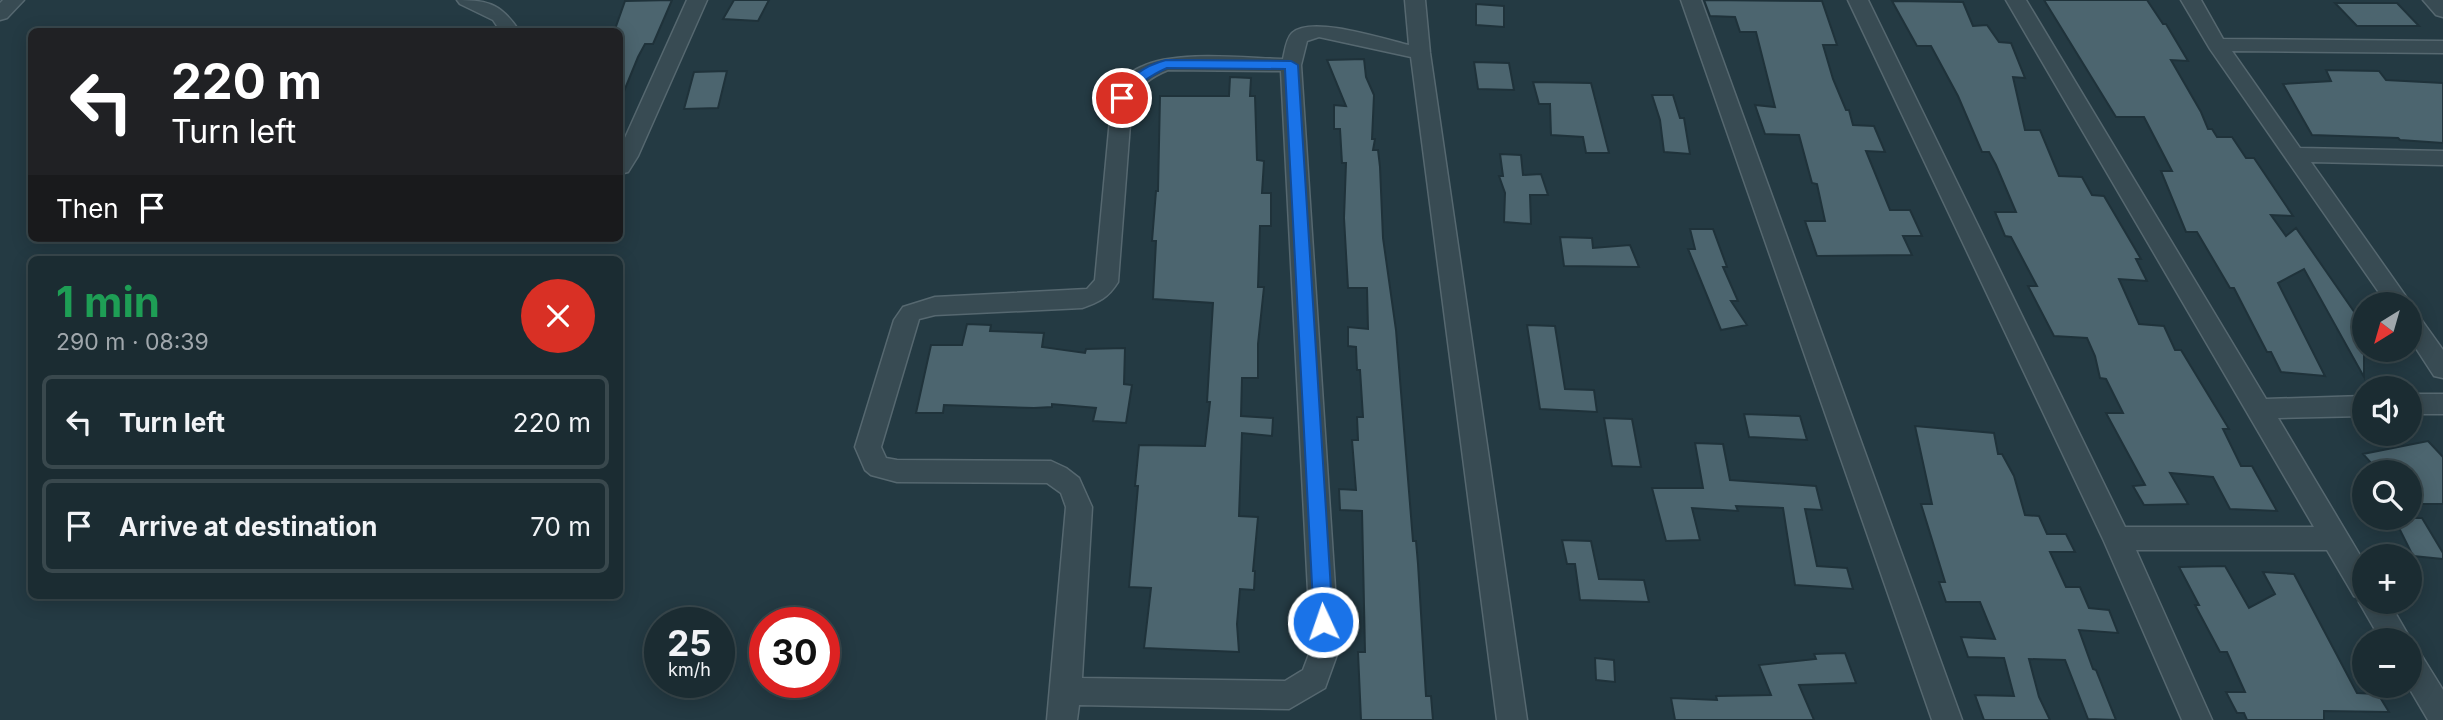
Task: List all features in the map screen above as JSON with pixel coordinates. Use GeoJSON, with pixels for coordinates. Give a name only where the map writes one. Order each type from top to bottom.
{"type":"FeatureCollection","features":[{"type":"Feature","properties":{"kind":"street"},"geometry":{"type":"LineString","coordinates":[[0,14],[14,0]]}},
{"type":"Feature","properties":{"kind":"street"},"geometry":{"type":"LineString","coordinates":[[467,0],[500,16],[508,28]]}},
{"type":"Feature","properties":{"kind":"street"},"geometry":{"type":"LineString","coordinates":[[623,162],[697,0]]}},
{"type":"Feature","properties":{"kind":"street"},"geometry":{"type":"LineString","coordinates":[[1415,0],[1420,53],[1512,720]]}},
{"type":"Feature","properties":{"kind":"street"},"geometry":{"type":"LineString","coordinates":[[1690,0],[1947,720]]}},
{"type":"Feature","properties":{"kind":"street"},"geometry":{"type":"LineString","coordinates":[[1858,0],[2117,539],[2197,720]]}},
{"type":"Feature","properties":{"kind":"street"},"geometry":{"type":"LineString","coordinates":[[2016,0],[2352,567]]}},
{"type":"Feature","properties":{"kind":"street"},"geometry":{"type":"LineString","coordinates":[[2191,0],[2217,45],[2391,292]]}},
{"type":"Feature","properties":{"kind":"street"},"geometry":{"type":"LineString","coordinates":[[2433,0],[2443,11]]}},
{"type":"Feature","properties":{"kind":"street"},"geometry":{"type":"LineString","coordinates":[[1066,691],[1289,695],[1315,680],[1325,649],[1291,65],[1298,38],[1305,33],[1319,31],[1420,53]]}},
{"type":"Feature","properties":{"kind":"street"},"geometry":{"type":"LineString","coordinates":[[2217,45],[2443,47]]}},
{"type":"Feature","properties":{"kind":"street"},"geometry":{"type":"LineString","coordinates":[[1062,720],[1079,507],[1076,492],[1065,480],[1051,472],[897,471],[880,469],[870,460],[867,447],[906,320],[911,313],[934,306],[1082,299],[1096,295],[1106,282],[1122,98],[1130,85],[1146,72],[1166,64],[1291,65]]}},
{"type":"Feature","properties":{"kind":"street"},"geometry":{"type":"LineString","coordinates":[[2296,155],[2443,158]]}},
{"type":"Feature","properties":{"kind":"street"},"geometry":{"type":"LineString","coordinates":[[2422,338],[2443,369]]}},
{"type":"Feature","properties":{"kind":"street"},"geometry":{"type":"LineString","coordinates":[[2422,404],[2443,404]]}},
{"type":"Feature","properties":{"kind":"street"},"geometry":{"type":"LineString","coordinates":[[2257,409],[2352,406]]}},
{"type":"Feature","properties":{"kind":"street"},"geometry":{"type":"LineString","coordinates":[[2117,539],[2334,538]]}},
{"type":"Feature","properties":{"kind":"street"},"geometry":{"type":"LineString","coordinates":[[2422,682],[2443,717]]}},
{"type":"Feature","properties":{"kind":"building"},"geometry":{"type":"Polygon","coordinates":[[[672,0],[653,44],[645,44],[638,57],[623,94],[623,28],[615,28],[625,1],[672,0]]]}},
{"type":"Feature","properties":{"kind":"building"},"geometry":{"type":"Polygon","coordinates":[[[734,0],[769,0],[758,21],[723,19],[734,0]]]}},
{"type":"Feature","properties":{"kind":"building"},"geometry":{"type":"Polygon","coordinates":[[[1704,0],[1822,1],[1837,45],[1823,45],[1846,110],[1849,110],[1853,125],[1874,126],[1885,152],[1866,151],[1890,210],[1910,210],[1922,236],[1903,236],[1912,255],[1817,256],[1805,221],[1825,221],[1817,184],[1812,183],[1799,135],[1765,134],[1755,105],[1775,107],[1756,32],[1740,32],[1735,17],[1710,16],[1704,0]]]}},
{"type":"Feature","properties":{"kind":"building"},"geometry":{"type":"Polygon","coordinates":[[[2044,0],[2147,0],[2163,24],[2166,24],[2188,61],[2171,60],[2208,129],[2212,129],[2217,137],[2232,137],[2246,158],[2254,158],[2293,216],[2271,215],[2286,236],[2296,228],[2352,309],[2352,355],[2304,269],[2278,283],[2325,376],[2281,372],[2271,352],[2267,352],[2234,288],[2230,288],[2197,232],[2186,232],[2161,171],[2172,171],[2144,117],[2116,117],[2044,0]]]}},
{"type":"Feature","properties":{"kind":"building"},"geometry":{"type":"Polygon","coordinates":[[[1892,1],[1963,2],[1973,26],[1987,25],[1999,42],[2011,43],[2025,78],[2013,77],[2025,130],[2040,130],[2059,176],[2082,177],[2092,195],[2104,196],[2141,259],[2136,259],[2147,281],[2119,279],[2139,324],[2164,326],[2175,350],[2181,350],[2229,429],[2223,429],[2241,466],[2252,466],[2277,511],[2230,509],[2213,477],[2170,473],[2188,504],[2144,505],[2133,486],[2145,485],[2106,413],[2123,413],[2106,379],[2100,378],[2087,338],[2054,336],[2028,286],[2037,286],[2011,237],[2005,236],[1995,212],[2016,212],[1996,165],[1989,152],[1982,152],[1958,96],[1931,46],[1917,46],[1892,1]]]}},
{"type":"Feature","properties":{"kind":"building"},"geometry":{"type":"Polygon","coordinates":[[[2335,3],[2397,3],[2419,26],[2357,26],[2335,3]]]}},
{"type":"Feature","properties":{"kind":"building"},"geometry":{"type":"Polygon","coordinates":[[[1476,4],[1504,6],[1504,27],[1476,25],[1476,4]]]}},
{"type":"Feature","properties":{"kind":"building"},"geometry":{"type":"Polygon","coordinates":[[[1364,59],[1366,77],[1374,95],[1373,150],[1378,150],[1380,167],[1383,238],[1396,330],[1413,541],[1416,541],[1418,564],[1426,696],[1431,696],[1433,720],[1361,720],[1358,652],[1365,652],[1362,511],[1340,510],[1339,489],[1356,490],[1352,440],[1358,440],[1357,417],[1363,417],[1360,370],[1357,370],[1356,347],[1348,346],[1348,327],[1368,329],[1367,288],[1348,288],[1344,218],[1346,163],[1342,163],[1340,129],[1334,129],[1334,105],[1346,106],[1327,60],[1364,59]]]}},
{"type":"Feature","properties":{"kind":"building"},"geometry":{"type":"Polygon","coordinates":[[[1474,62],[1509,63],[1514,90],[1478,89],[1474,62]]]}},
{"type":"Feature","properties":{"kind":"building"},"geometry":{"type":"Polygon","coordinates":[[[2326,70],[2379,71],[2386,80],[2443,83],[2443,143],[2398,138],[2312,135],[2283,84],[2331,81],[2326,70]]]}},
{"type":"Feature","properties":{"kind":"building"},"geometry":{"type":"Polygon","coordinates":[[[727,71],[718,108],[684,109],[694,72],[727,71]]]}},
{"type":"Feature","properties":{"kind":"building"},"geometry":{"type":"Polygon","coordinates":[[[1230,77],[1251,78],[1250,96],[1255,96],[1257,160],[1264,161],[1262,193],[1271,193],[1271,226],[1260,226],[1258,287],[1264,287],[1258,344],[1258,378],[1242,378],[1241,416],[1273,418],[1272,436],[1242,433],[1239,516],[1258,517],[1254,590],[1240,589],[1237,624],[1239,652],[1144,648],[1151,588],[1129,587],[1139,445],[1205,446],[1210,402],[1207,402],[1213,303],[1153,299],[1156,241],[1152,241],[1158,191],[1160,96],[1229,96],[1230,77]]]}},
{"type":"Feature","properties":{"kind":"building"},"geometry":{"type":"Polygon","coordinates":[[[1533,82],[1591,83],[1609,153],[1586,153],[1583,137],[1551,135],[1550,104],[1539,104],[1533,82]]]}},
{"type":"Feature","properties":{"kind":"building"},"geometry":{"type":"Polygon","coordinates":[[[1652,95],[1673,95],[1680,118],[1684,118],[1690,154],[1664,152],[1660,120],[1652,95]]]}},
{"type":"Feature","properties":{"kind":"building"},"geometry":{"type":"Polygon","coordinates":[[[1500,154],[1521,155],[1523,175],[1541,174],[1548,195],[1530,195],[1531,224],[1504,222],[1505,193],[1499,176],[1503,176],[1500,154]]]}},
{"type":"Feature","properties":{"kind":"building"},"geometry":{"type":"Polygon","coordinates":[[[1690,229],[1713,229],[1727,267],[1723,267],[1738,301],[1731,301],[1747,325],[1721,330],[1688,249],[1695,249],[1690,229]]]}},
{"type":"Feature","properties":{"kind":"building"},"geometry":{"type":"Polygon","coordinates":[[[1560,237],[1592,238],[1593,248],[1630,245],[1639,267],[1564,266],[1560,237]]]}},
{"type":"Feature","properties":{"kind":"building"},"geometry":{"type":"Polygon","coordinates":[[[967,324],[991,325],[990,331],[1044,333],[1042,347],[1085,353],[1086,349],[1125,348],[1124,384],[1132,385],[1126,423],[1093,421],[1096,408],[1052,404],[1052,407],[1034,408],[944,405],[943,413],[916,413],[931,345],[962,345],[967,324]]]}},
{"type":"Feature","properties":{"kind":"building"},"geometry":{"type":"Polygon","coordinates":[[[1527,325],[1555,326],[1565,389],[1594,390],[1597,412],[1540,409],[1527,325]]]}},
{"type":"Feature","properties":{"kind":"building"},"geometry":{"type":"Polygon","coordinates":[[[2356,362],[2364,362],[2363,376],[2356,362]]]}},
{"type":"Feature","properties":{"kind":"building"},"geometry":{"type":"Polygon","coordinates":[[[1744,414],[1800,416],[1807,440],[1749,437],[1744,414]]]}},
{"type":"Feature","properties":{"kind":"building"},"geometry":{"type":"Polygon","coordinates":[[[1604,418],[1632,419],[1641,467],[1612,466],[1604,418]]]}},
{"type":"Feature","properties":{"kind":"building"},"geometry":{"type":"Polygon","coordinates":[[[1915,426],[1994,433],[1998,454],[2002,454],[2014,476],[2025,515],[2039,516],[2047,534],[2066,534],[2075,552],[2050,552],[2066,587],[2080,587],[2089,608],[2109,610],[2118,633],[2079,630],[2116,720],[2088,719],[2065,660],[2029,659],[2039,697],[2050,720],[1984,720],[1975,695],[2014,696],[2004,658],[1968,657],[1961,637],[1995,639],[1980,602],[1946,602],[1939,582],[1945,582],[1921,504],[1932,504],[1915,426]]]}},
{"type":"Feature","properties":{"kind":"building"},"geometry":{"type":"Polygon","coordinates":[[[2428,441],[2443,457],[2443,504],[2422,504],[2422,460],[2368,460],[2363,454],[2403,446],[2422,446],[2422,442],[2428,441]]]}},
{"type":"Feature","properties":{"kind":"building"},"geometry":{"type":"Polygon","coordinates":[[[1695,443],[1723,444],[1730,480],[1816,486],[1822,510],[1805,509],[1817,566],[1847,568],[1853,589],[1795,585],[1783,508],[1736,506],[1738,511],[1692,508],[1700,540],[1666,541],[1652,488],[1703,488],[1695,443]]]}},
{"type":"Feature","properties":{"kind":"building"},"geometry":{"type":"Polygon","coordinates":[[[2422,518],[2443,553],[2443,559],[2422,557],[2422,544],[2407,544],[2400,530],[2422,530],[2422,518]]]}},
{"type":"Feature","properties":{"kind":"building"},"geometry":{"type":"Polygon","coordinates":[[[1562,540],[1591,541],[1599,579],[1644,580],[1649,602],[1580,600],[1575,564],[1567,564],[1562,540]]]}},
{"type":"Feature","properties":{"kind":"building"},"geometry":{"type":"Polygon","coordinates":[[[2225,566],[2249,608],[2275,594],[2263,572],[2294,574],[2352,684],[2352,698],[2380,698],[2389,712],[2324,711],[2324,720],[2247,720],[2244,713],[2237,713],[2226,692],[2245,692],[2227,652],[2220,652],[2195,605],[2199,605],[2179,567],[2225,566]]]}},
{"type":"Feature","properties":{"kind":"building"},"geometry":{"type":"Polygon","coordinates":[[[1845,653],[1856,683],[1799,685],[1814,720],[1675,720],[1671,698],[1717,700],[1716,696],[1771,695],[1759,665],[1816,659],[1814,654],[1845,653]]]}},
{"type":"Feature","properties":{"kind":"building"},"geometry":{"type":"Polygon","coordinates":[[[1595,658],[1614,660],[1615,682],[1596,680],[1595,658]]]}},
{"type":"Feature","properties":{"kind":"route"},"geometry":{"type":"LineString","coordinates":[[1122,98],[1130,85],[1146,72],[1166,64],[1291,65],[1323,622]]}}]}
